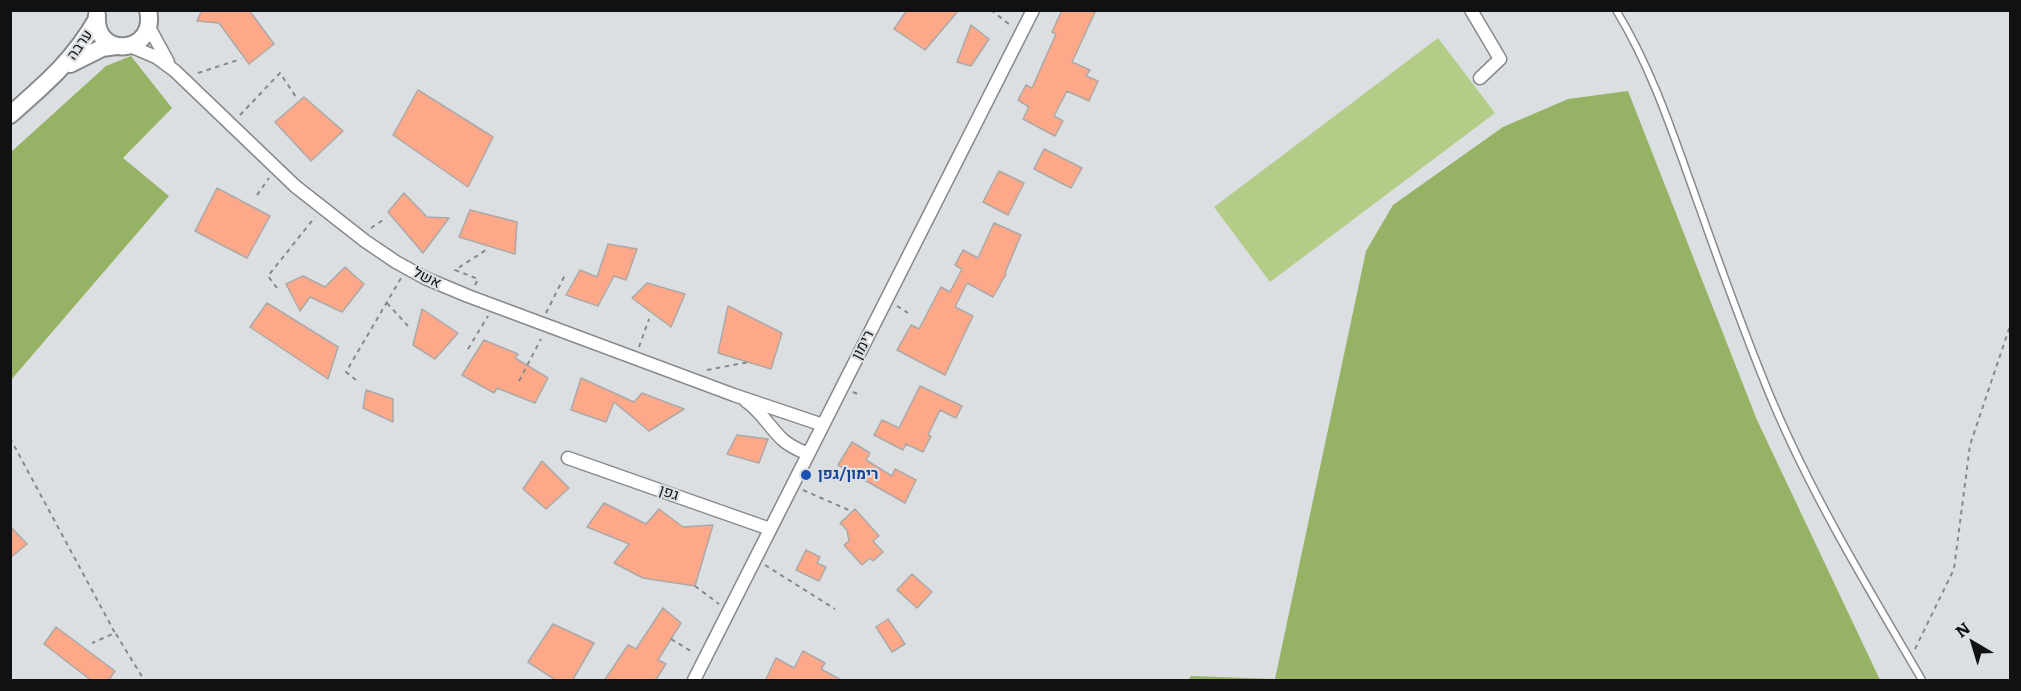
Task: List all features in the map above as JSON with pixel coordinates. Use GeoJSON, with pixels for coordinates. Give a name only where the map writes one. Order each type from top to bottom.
{"type":"FeatureCollection","features":[{"type":"Feature","properties":{"kind":"street","name":"רימון"},"geometry":{"type":"LineString","coordinates":[[694,681],[1033,10]]}},
{"type":"Feature","properties":{"kind":"street"},"geometry":{"type":"LineString","coordinates":[[1471,10],[1500,59],[1480,78]]}},
{"type":"Feature","properties":{"kind":"street"},"geometry":{"type":"LineString","coordinates":[[97,14],[99,33],[104,38],[122,46],[142,39],[149,16]]}},
{"type":"Feature","properties":{"kind":"street","name":"ערבה"},"geometry":{"type":"LineString","coordinates":[[10,115],[62,69],[88,35],[97,14]]}},
{"type":"Feature","properties":{"kind":"street","name":"אשל"},"geometry":{"type":"LineString","coordinates":[[149,16],[165,58],[178,74],[230,125],[322,208],[358,237],[406,268],[468,296],[544,325],[734,395],[823,424]]}},
{"type":"Feature","properties":{"kind":"street","name":"ערבה"},"geometry":{"type":"LineString","coordinates":[[62,69],[102,48],[122,46]]}},
{"type":"Feature","properties":{"kind":"street","name":"אשל"},"geometry":{"type":"LineString","coordinates":[[122,46],[156,57],[178,74]]}},
{"type":"Feature","properties":{"kind":"street","name":"אשל"},"geometry":{"type":"LineString","coordinates":[[734,395],[750,403],[793,448],[808,454]]}},
{"type":"Feature","properties":{"kind":"street","name":"גפן"},"geometry":{"type":"LineString","coordinates":[[568,458],[771,529]]}},
{"type":"Feature","properties":{"kind":"lane"},"geometry":{"type":"LineString","coordinates":[[1616,10],[1636,43],[1665,112],[1729,291],[1774,406],[1834,530],[1922,681]]}},
{"type":"Feature","properties":{"kind":"path"},"geometry":{"type":"LineString","coordinates":[[991,10],[1022,33]]}},
{"type":"Feature","properties":{"kind":"path"},"geometry":{"type":"LineString","coordinates":[[178,74],[241,59]]}},
{"type":"Feature","properties":{"kind":"path"},"geometry":{"type":"LineString","coordinates":[[230,125],[280,73],[296,97]]}},
{"type":"Feature","properties":{"kind":"path"},"geometry":{"type":"LineString","coordinates":[[257,195],[276,168]]}},
{"type":"Feature","properties":{"kind":"path"},"geometry":{"type":"LineString","coordinates":[[277,288],[268,276],[322,208]]}},
{"type":"Feature","properties":{"kind":"path"},"geometry":{"type":"LineString","coordinates":[[358,237],[386,218]]}},
{"type":"Feature","properties":{"kind":"path"},"geometry":{"type":"LineString","coordinates":[[468,296],[478,279],[455,270],[486,250]]}},
{"type":"Feature","properties":{"kind":"path"},"geometry":{"type":"LineString","coordinates":[[356,380],[346,372],[406,268]]}},
{"type":"Feature","properties":{"kind":"path"},"geometry":{"type":"LineString","coordinates":[[519,381],[566,273]]}},
{"type":"Feature","properties":{"kind":"path"},"geometry":{"type":"LineString","coordinates":[[387,303],[408,326]]}},
{"type":"Feature","properties":{"kind":"path"},"geometry":{"type":"LineString","coordinates":[[468,349],[494,306]]}},
{"type":"Feature","properties":{"kind":"path"},"geometry":{"type":"LineString","coordinates":[[634,358],[649,319]]}},
{"type":"Feature","properties":{"kind":"path"},"geometry":{"type":"LineString","coordinates":[[1910,660],[1954,569],[1970,445],[2010,326]]}},
{"type":"Feature","properties":{"kind":"path"},"geometry":{"type":"LineString","coordinates":[[705,370],[749,362]]}},
{"type":"Feature","properties":{"kind":"path"},"geometry":{"type":"LineString","coordinates":[[10,438],[114,632],[144,681]]}},
{"type":"Feature","properties":{"kind":"path"},"geometry":{"type":"LineString","coordinates":[[793,485],[851,511]]}},
{"type":"Feature","properties":{"kind":"path"},"geometry":{"type":"LineString","coordinates":[[755,559],[835,609]]}},
{"type":"Feature","properties":{"kind":"path"},"geometry":{"type":"LineString","coordinates":[[695,586],[729,611]]}},
{"type":"Feature","properties":{"kind":"path"},"geometry":{"type":"LineString","coordinates":[[92,643],[114,632]]}},
{"type":"Feature","properties":{"kind":"path"},"geometry":{"type":"LineString","coordinates":[[671,639],[705,659]]}},
{"type":"Feature","properties":{"kind":"green space"},"geometry":{"type":"Polygon","coordinates":[[[1438,38],[1495,113],[1270,282],[1214,207],[1438,38]]]}},
{"type":"Feature","properties":{"kind":"green space"},"geometry":{"type":"Polygon","coordinates":[[[131,56],[172,108],[123,158],[169,196],[11,380],[11,152],[106,66],[131,56]]]}},
{"type":"Feature","properties":{"kind":"green space"},"geometry":{"type":"Polygon","coordinates":[[[1628,91],[1757,420],[1880,680],[1188,680],[1191,676],[1275,679],[1366,251],[1393,205],[1503,127],[1568,99],[1628,91]]]}},
{"type":"Feature","properties":{"kind":"building"},"geometry":{"type":"Polygon","coordinates":[[[202,10],[249,10],[274,44],[249,64],[219,23],[197,21],[202,10]]]}},
{"type":"Feature","properties":{"kind":"building"},"geometry":{"type":"Polygon","coordinates":[[[907,10],[959,10],[925,50],[894,29],[907,10]]]}},
{"type":"Feature","properties":{"kind":"building"},"geometry":{"type":"Polygon","coordinates":[[[1062,10],[1096,10],[1072,62],[1090,70],[1086,76],[1098,81],[1089,101],[1067,91],[1054,116],[1063,121],[1055,136],[1023,119],[1029,107],[1018,100],[1026,85],[1032,88],[1056,34],[1052,32],[1062,10]]]}},
{"type":"Feature","properties":{"kind":"building"},"geometry":{"type":"Polygon","coordinates":[[[971,25],[989,39],[971,66],[957,62],[971,25]]]}},
{"type":"Feature","properties":{"kind":"building"},"geometry":{"type":"Polygon","coordinates":[[[418,90],[493,137],[468,187],[393,135],[418,90]]]}},
{"type":"Feature","properties":{"kind":"building"},"geometry":{"type":"Polygon","coordinates":[[[304,97],[343,131],[311,161],[275,122],[304,97]]]}},
{"type":"Feature","properties":{"kind":"building"},"geometry":{"type":"Polygon","coordinates":[[[1044,149],[1082,168],[1071,188],[1034,169],[1044,149]]]}},
{"type":"Feature","properties":{"kind":"building"},"geometry":{"type":"Polygon","coordinates":[[[999,171],[1024,183],[1008,215],[983,202],[999,171]]]}},
{"type":"Feature","properties":{"kind":"building"},"geometry":{"type":"Polygon","coordinates":[[[217,188],[270,216],[247,258],[195,231],[217,188]]]}},
{"type":"Feature","properties":{"kind":"building"},"geometry":{"type":"Polygon","coordinates":[[[404,193],[427,217],[449,218],[423,253],[388,212],[404,193]]]}},
{"type":"Feature","properties":{"kind":"building"},"geometry":{"type":"Polygon","coordinates":[[[470,210],[517,222],[515,254],[459,237],[470,210]]]}},
{"type":"Feature","properties":{"kind":"building"},"geometry":{"type":"Polygon","coordinates":[[[994,223],[1021,235],[1006,274],[993,297],[967,283],[955,307],[973,316],[945,375],[897,350],[911,325],[919,329],[941,287],[950,292],[962,269],[955,265],[963,250],[978,258],[994,223]]]}},
{"type":"Feature","properties":{"kind":"building"},"geometry":{"type":"Polygon","coordinates":[[[608,244],[637,249],[626,280],[614,276],[598,306],[566,295],[580,270],[597,277],[608,244]]]}},
{"type":"Feature","properties":{"kind":"building"},"geometry":{"type":"Polygon","coordinates":[[[345,267],[364,284],[342,312],[310,297],[300,311],[286,284],[303,276],[325,287],[345,267]]]}},
{"type":"Feature","properties":{"kind":"building"},"geometry":{"type":"Polygon","coordinates":[[[647,283],[685,294],[671,327],[632,298],[647,283]]]}},
{"type":"Feature","properties":{"kind":"building"},"geometry":{"type":"Polygon","coordinates":[[[267,303],[338,347],[328,379],[250,327],[267,303]]]}},
{"type":"Feature","properties":{"kind":"building"},"geometry":{"type":"Polygon","coordinates":[[[728,306],[782,333],[771,369],[718,353],[728,306]]]}},
{"type":"Feature","properties":{"kind":"building"},"geometry":{"type":"Polygon","coordinates":[[[422,309],[458,333],[435,359],[413,345],[422,309]]]}},
{"type":"Feature","properties":{"kind":"building"},"geometry":{"type":"Polygon","coordinates":[[[484,340],[518,354],[515,358],[548,378],[535,403],[497,388],[494,393],[462,375],[484,340]]]}},
{"type":"Feature","properties":{"kind":"building"},"geometry":{"type":"Polygon","coordinates":[[[581,378],[634,402],[642,393],[684,409],[649,431],[614,402],[606,422],[571,410],[581,378]]]}},
{"type":"Feature","properties":{"kind":"building"},"geometry":{"type":"Polygon","coordinates":[[[920,386],[962,406],[956,418],[940,410],[923,452],[906,444],[903,450],[874,435],[882,420],[899,428],[920,386]]]}},
{"type":"Feature","properties":{"kind":"building"},"geometry":{"type":"Polygon","coordinates":[[[366,390],[393,399],[393,422],[363,408],[366,390]]]}},
{"type":"Feature","properties":{"kind":"building"},"geometry":{"type":"Polygon","coordinates":[[[737,435],[768,439],[759,463],[727,454],[737,435]]]}},
{"type":"Feature","properties":{"kind":"building"},"geometry":{"type":"Polygon","coordinates":[[[852,442],[870,453],[866,460],[892,476],[895,469],[916,480],[905,503],[838,465],[852,442]]]}},
{"type":"Feature","properties":{"kind":"building"},"geometry":{"type":"Polygon","coordinates":[[[542,461],[569,488],[546,509],[523,489],[542,461]]]}},
{"type":"Feature","properties":{"kind":"building"},"geometry":{"type":"Polygon","coordinates":[[[604,503],[646,524],[659,509],[683,527],[713,525],[695,586],[643,578],[614,563],[629,544],[587,527],[604,503]]]}},
{"type":"Feature","properties":{"kind":"building"},"geometry":{"type":"Polygon","coordinates":[[[855,509],[879,536],[873,541],[883,552],[873,561],[870,558],[862,565],[844,545],[849,541],[847,530],[840,523],[855,509]]]}},
{"type":"Feature","properties":{"kind":"building"},"geometry":{"type":"Polygon","coordinates":[[[10,526],[27,544],[10,558],[10,526]]]}},
{"type":"Feature","properties":{"kind":"building"},"geometry":{"type":"Polygon","coordinates":[[[806,550],[820,557],[817,563],[826,567],[819,581],[796,570],[806,550]]]}},
{"type":"Feature","properties":{"kind":"building"},"geometry":{"type":"Polygon","coordinates":[[[912,574],[932,592],[917,608],[897,590],[912,574]]]}},
{"type":"Feature","properties":{"kind":"building"},"geometry":{"type":"Polygon","coordinates":[[[663,608],[681,623],[658,660],[666,664],[655,681],[604,681],[628,645],[636,649],[663,608]]]}},
{"type":"Feature","properties":{"kind":"building"},"geometry":{"type":"Polygon","coordinates":[[[888,619],[905,644],[892,652],[876,627],[888,619]]]}},
{"type":"Feature","properties":{"kind":"building"},"geometry":{"type":"Polygon","coordinates":[[[553,624],[594,643],[572,681],[557,681],[528,662],[553,624]]]}},
{"type":"Feature","properties":{"kind":"building"},"geometry":{"type":"Polygon","coordinates":[[[56,627],[115,671],[108,681],[92,681],[44,644],[56,627]]]}},
{"type":"Feature","properties":{"kind":"building"},"geometry":{"type":"Polygon","coordinates":[[[803,651],[825,663],[821,669],[843,681],[765,681],[776,658],[794,668],[803,651]]]}},
{"type":"Feature","properties":{"kind":"place","name":"רימון/גפן"},"geometry":{"type":"Point","coordinates":[806,475]}}]}
